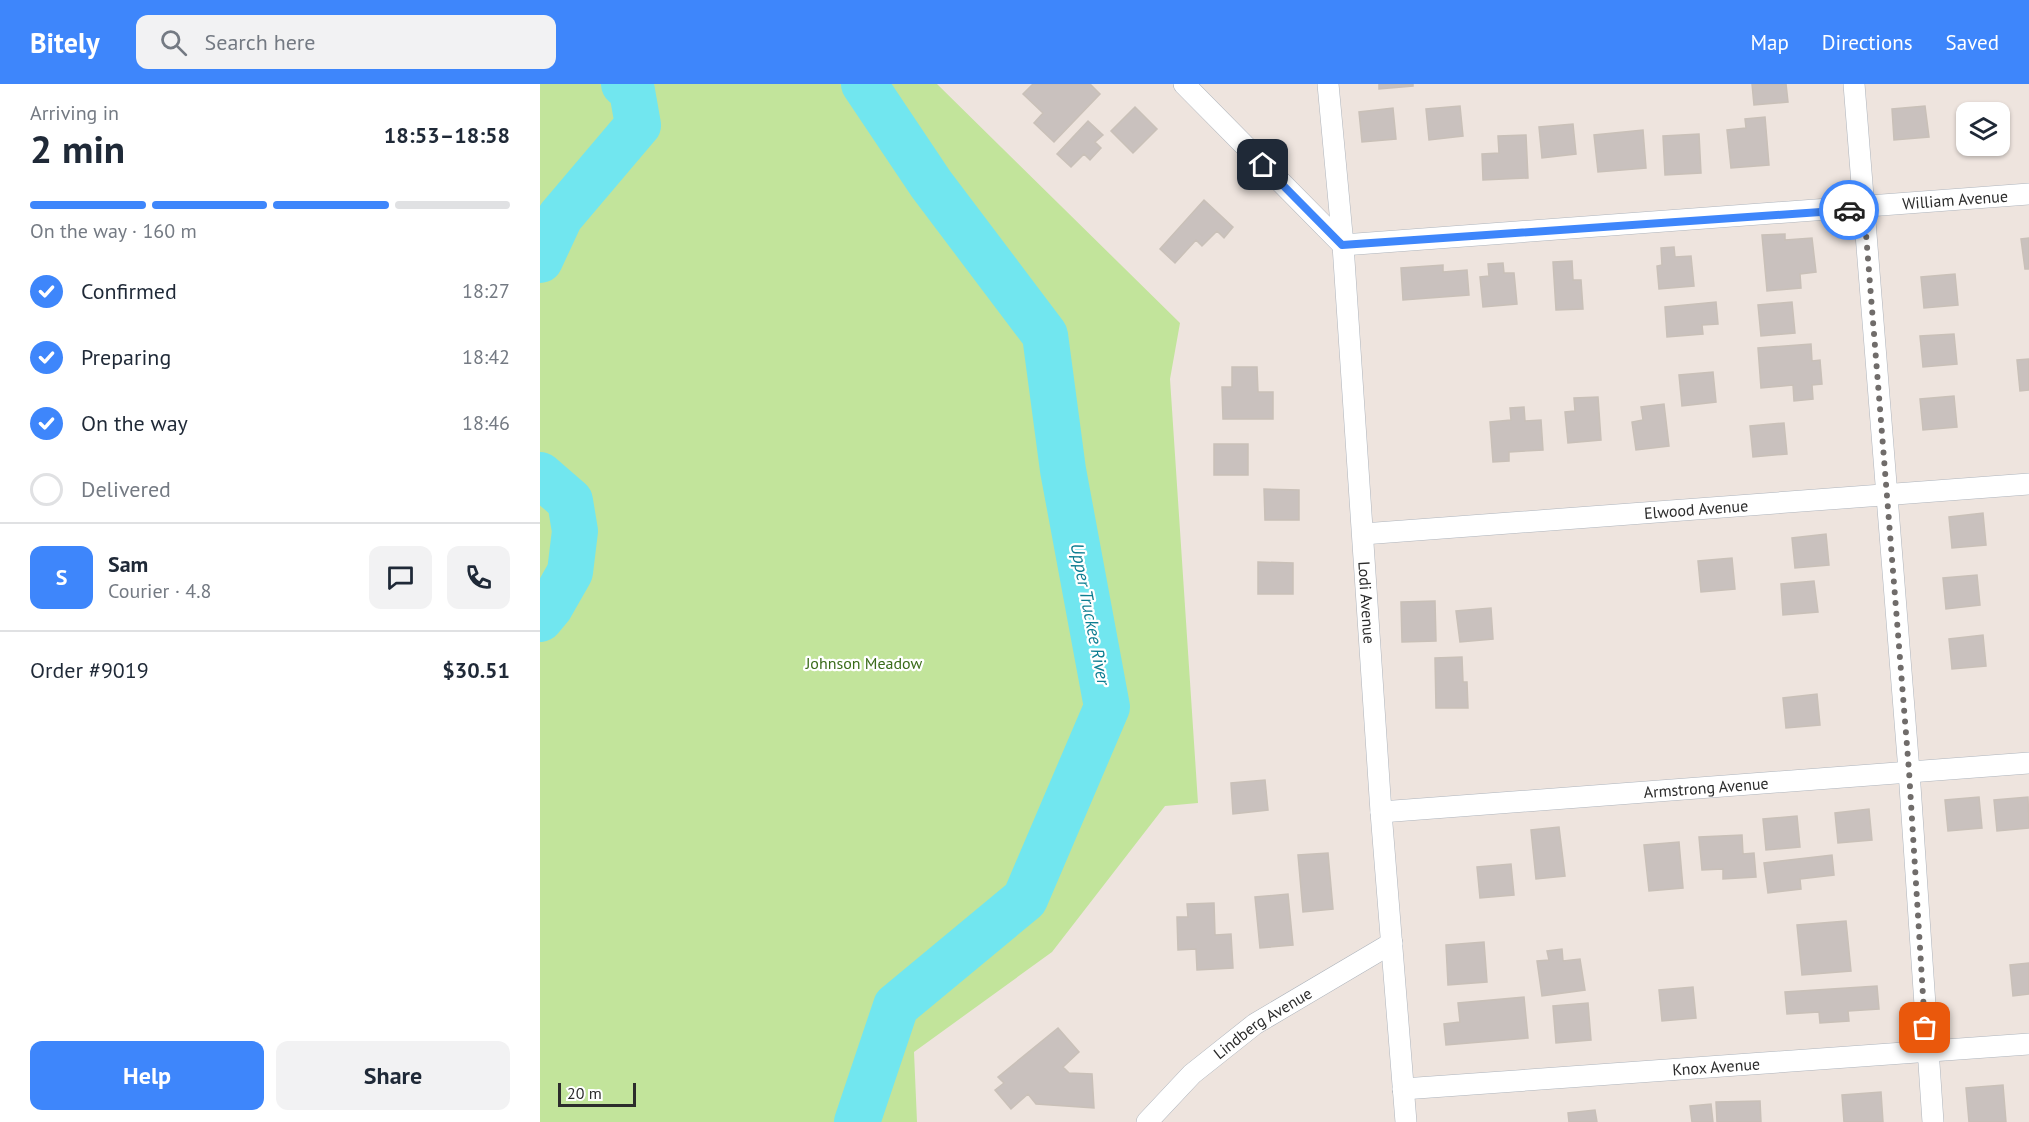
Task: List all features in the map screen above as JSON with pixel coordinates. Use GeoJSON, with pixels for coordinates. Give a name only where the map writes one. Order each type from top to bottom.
{"type":"FeatureCollection","features":[{"type":"Feature","properties":{"kind":"street"},"geometry":{"type":"LineString","coordinates":[[1184,84],[1342,245]]}},
{"type":"Feature","properties":{"kind":"street","name":"Lodi Avenue"},"geometry":{"type":"LineString","coordinates":[[1328,84],[1342,245],[1381,812],[1406,1122]]}},
{"type":"Feature","properties":{"kind":"street"},"geometry":{"type":"LineString","coordinates":[[1854,84],[1909,771],[1926,1051],[1933,1122]]}},
{"type":"Feature","properties":{"kind":"street","name":"William Avenue"},"geometry":{"type":"LineString","coordinates":[[1342,245],[1864,209],[2029,194]]}},
{"type":"Feature","properties":{"kind":"street","name":"Elwood Avenue"},"geometry":{"type":"LineString","coordinates":[[1363,534],[2029,484]]}},
{"type":"Feature","properties":{"kind":"street","name":"Armstrong Avenue"},"geometry":{"type":"LineString","coordinates":[[1381,812],[2029,763]]}},
{"type":"Feature","properties":{"kind":"street","name":"Lindberg Avenue"},"geometry":{"type":"LineString","coordinates":[[1147,1122],[1192,1074],[1255,1023],[1392,943]]}},
{"type":"Feature","properties":{"kind":"street","name":"Knox Avenue"},"geometry":{"type":"LineString","coordinates":[[1403,1089],[2029,1044]]}},
{"type":"Feature","properties":{"kind":"green space","name":"Johnson Meadow"},"geometry":{"type":"Polygon","coordinates":[[[540,84],[937,84],[1180,323],[1170,379],[1198,803],[1165,806],[1052,952],[914,1052],[917,1122],[540,1122],[540,84]]]}},
{"type":"Feature","properties":{"kind":"building"},"geometry":{"type":"Polygon","coordinates":[[[1033,84],[1090,84],[1100,94],[1054,142],[1034,123],[1043,113],[1023,94],[1033,84]]]}},
{"type":"Feature","properties":{"kind":"building"},"geometry":{"type":"Polygon","coordinates":[[[1379,84],[1413,84],[1413,86],[1379,89],[1379,84]]]}},
{"type":"Feature","properties":{"kind":"building"},"geometry":{"type":"Polygon","coordinates":[[[1752,84],[1786,84],[1788,102],[1754,105],[1752,84]]]}},
{"type":"Feature","properties":{"kind":"building"},"geometry":{"type":"Polygon","coordinates":[[[1460,106],[1463,136],[1429,140],[1426,109],[1460,106]]]}},
{"type":"Feature","properties":{"kind":"building"},"geometry":{"type":"Polygon","coordinates":[[[1925,106],[1929,137],[1894,140],[1892,109],[1925,106]]]}},
{"type":"Feature","properties":{"kind":"building"},"geometry":{"type":"Polygon","coordinates":[[[1135,107],[1157,129],[1133,153],[1111,131],[1135,107]]]}},
{"type":"Feature","properties":{"kind":"building"},"geometry":{"type":"Polygon","coordinates":[[[1393,108],[1396,139],[1362,142],[1359,112],[1393,108]]]}},
{"type":"Feature","properties":{"kind":"building"},"geometry":{"type":"Polygon","coordinates":[[[1765,117],[1769,165],[1731,168],[1727,130],[1746,128],[1745,119],[1765,117]]]}},
{"type":"Feature","properties":{"kind":"building"},"geometry":{"type":"Polygon","coordinates":[[[1088,121],[1103,135],[1095,142],[1101,148],[1090,160],[1084,154],[1071,167],[1057,154],[1088,121]]]}},
{"type":"Feature","properties":{"kind":"building"},"geometry":{"type":"Polygon","coordinates":[[[1573,124],[1576,154],[1542,158],[1539,127],[1573,124]]]}},
{"type":"Feature","properties":{"kind":"building"},"geometry":{"type":"Polygon","coordinates":[[[1643,130],[1646,168],[1598,172],[1594,135],[1643,130]]]}},
{"type":"Feature","properties":{"kind":"building"},"geometry":{"type":"Polygon","coordinates":[[[1699,134],[1701,173],[1665,175],[1663,136],[1699,134]]]}},
{"type":"Feature","properties":{"kind":"building"},"geometry":{"type":"Polygon","coordinates":[[[1526,135],[1528,178],[1483,180],[1482,154],[1499,153],[1498,136],[1526,135]]]}},
{"type":"Feature","properties":{"kind":"building"},"geometry":{"type":"Polygon","coordinates":[[[1204,200],[1233,227],[1224,238],[1217,231],[1202,246],[1196,240],[1175,263],[1160,249],[1204,200]]]}},
{"type":"Feature","properties":{"kind":"building"},"geometry":{"type":"Polygon","coordinates":[[[1785,234],[1785,240],[1812,238],[1816,272],[1800,274],[1801,288],[1767,291],[1762,235],[1785,234]]]}},
{"type":"Feature","properties":{"kind":"building"},"geometry":{"type":"Polygon","coordinates":[[[2029,238],[2029,269],[2025,269],[2021,239],[2029,238]]]}},
{"type":"Feature","properties":{"kind":"building"},"geometry":{"type":"Polygon","coordinates":[[[1674,247],[1675,257],[1691,256],[1694,286],[1659,289],[1657,266],[1662,265],[1661,248],[1674,247]]]}},
{"type":"Feature","properties":{"kind":"building"},"geometry":{"type":"Polygon","coordinates":[[[1572,261],[1573,280],[1581,280],[1583,309],[1556,310],[1553,262],[1572,261]]]}},
{"type":"Feature","properties":{"kind":"building"},"geometry":{"type":"Polygon","coordinates":[[[1503,263],[1504,273],[1514,273],[1517,304],[1483,307],[1480,277],[1489,276],[1488,264],[1503,263]]]}},
{"type":"Feature","properties":{"kind":"building"},"geometry":{"type":"Polygon","coordinates":[[[1443,265],[1443,272],[1467,270],[1469,295],[1403,300],[1401,268],[1443,265]]]}},
{"type":"Feature","properties":{"kind":"building"},"geometry":{"type":"Polygon","coordinates":[[[1955,274],[1958,305],[1924,308],[1921,277],[1955,274]]]}},
{"type":"Feature","properties":{"kind":"building"},"geometry":{"type":"Polygon","coordinates":[[[1716,302],[1718,324],[1702,325],[1703,334],[1667,337],[1665,307],[1716,302]]]}},
{"type":"Feature","properties":{"kind":"building"},"geometry":{"type":"Polygon","coordinates":[[[1792,302],[1795,333],[1761,336],[1758,305],[1792,302]]]}},
{"type":"Feature","properties":{"kind":"building"},"geometry":{"type":"Polygon","coordinates":[[[1954,334],[1957,364],[1923,367],[1920,336],[1954,334]]]}},
{"type":"Feature","properties":{"kind":"building"},"geometry":{"type":"Polygon","coordinates":[[[1811,344],[1812,361],[1820,360],[1822,384],[1812,385],[1813,399],[1794,401],[1793,385],[1761,388],[1758,348],[1811,344]]]}},
{"type":"Feature","properties":{"kind":"building"},"geometry":{"type":"Polygon","coordinates":[[[2029,359],[2029,390],[2020,391],[2017,360],[2029,359]]]}},
{"type":"Feature","properties":{"kind":"building"},"geometry":{"type":"Polygon","coordinates":[[[1232,367],[1257,367],[1258,392],[1273,392],[1273,419],[1223,419],[1222,387],[1232,387],[1232,367]]]}},
{"type":"Feature","properties":{"kind":"building"},"geometry":{"type":"Polygon","coordinates":[[[1713,372],[1716,402],[1682,406],[1679,375],[1713,372]]]}},
{"type":"Feature","properties":{"kind":"building"},"geometry":{"type":"Polygon","coordinates":[[[1954,396],[1957,427],[1923,430],[1920,399],[1954,396]]]}},
{"type":"Feature","properties":{"kind":"building"},"geometry":{"type":"Polygon","coordinates":[[[1598,397],[1601,440],[1568,443],[1565,412],[1575,411],[1574,398],[1598,397]]]}},
{"type":"Feature","properties":{"kind":"building"},"geometry":{"type":"Polygon","coordinates":[[[1664,404],[1669,446],[1636,450],[1632,422],[1643,420],[1641,407],[1664,404]]]}},
{"type":"Feature","properties":{"kind":"building"},"geometry":{"type":"Polygon","coordinates":[[[1524,407],[1525,421],[1541,420],[1543,450],[1509,452],[1509,461],[1493,462],[1490,422],[1511,420],[1510,408],[1524,407]]]}},
{"type":"Feature","properties":{"kind":"building"},"geometry":{"type":"Polygon","coordinates":[[[1784,423],[1787,454],[1753,457],[1750,426],[1784,423]]]}},
{"type":"Feature","properties":{"kind":"building"},"geometry":{"type":"Polygon","coordinates":[[[1214,444],[1248,444],[1248,475],[1214,475],[1214,444]]]}},
{"type":"Feature","properties":{"kind":"building"},"geometry":{"type":"Polygon","coordinates":[[[1264,489],[1299,490],[1299,520],[1265,520],[1264,489]]]}},
{"type":"Feature","properties":{"kind":"building"},"geometry":{"type":"Polygon","coordinates":[[[1983,513],[1986,545],[1952,548],[1949,517],[1983,513]]]}},
{"type":"Feature","properties":{"kind":"building"},"geometry":{"type":"Polygon","coordinates":[[[1826,534],[1829,565],[1795,568],[1792,538],[1826,534]]]}},
{"type":"Feature","properties":{"kind":"building"},"geometry":{"type":"Polygon","coordinates":[[[1732,558],[1735,589],[1701,592],[1698,561],[1732,558]]]}},
{"type":"Feature","properties":{"kind":"building"},"geometry":{"type":"Polygon","coordinates":[[[1258,562],[1293,563],[1293,594],[1258,594],[1258,562]]]}},
{"type":"Feature","properties":{"kind":"building"},"geometry":{"type":"Polygon","coordinates":[[[1977,575],[1980,605],[1946,609],[1943,578],[1977,575]]]}},
{"type":"Feature","properties":{"kind":"building"},"geometry":{"type":"Polygon","coordinates":[[[1814,581],[1818,612],[1783,615],[1781,584],[1814,581]]]}},
{"type":"Feature","properties":{"kind":"building"},"geometry":{"type":"Polygon","coordinates":[[[1435,601],[1436,641],[1402,642],[1401,602],[1435,601]]]}},
{"type":"Feature","properties":{"kind":"building"},"geometry":{"type":"Polygon","coordinates":[[[1491,608],[1493,639],[1460,642],[1456,611],[1491,608]]]}},
{"type":"Feature","properties":{"kind":"building"},"geometry":{"type":"Polygon","coordinates":[[[1983,635],[1986,666],[1952,669],[1949,639],[1983,635]]]}},
{"type":"Feature","properties":{"kind":"building"},"geometry":{"type":"Polygon","coordinates":[[[1462,657],[1463,682],[1467,682],[1468,708],[1436,708],[1435,658],[1462,657]]]}},
{"type":"Feature","properties":{"kind":"building"},"geometry":{"type":"Polygon","coordinates":[[[1817,694],[1820,725],[1786,728],[1783,698],[1817,694]]]}},
{"type":"Feature","properties":{"kind":"building"},"geometry":{"type":"Polygon","coordinates":[[[1265,780],[1268,810],[1233,814],[1231,783],[1265,780]]]}},
{"type":"Feature","properties":{"kind":"building"},"geometry":{"type":"Polygon","coordinates":[[[1979,797],[1982,828],[1948,831],[1945,800],[1979,797]]]}},
{"type":"Feature","properties":{"kind":"building"},"geometry":{"type":"Polygon","coordinates":[[[2028,797],[2029,828],[1997,831],[1994,800],[2028,797]]]}},
{"type":"Feature","properties":{"kind":"building"},"geometry":{"type":"Polygon","coordinates":[[[1869,809],[1872,840],[1838,843],[1835,813],[1869,809]]]}},
{"type":"Feature","properties":{"kind":"building"},"geometry":{"type":"Polygon","coordinates":[[[1797,816],[1800,847],[1766,850],[1763,819],[1797,816]]]}},
{"type":"Feature","properties":{"kind":"building"},"geometry":{"type":"Polygon","coordinates":[[[1559,827],[1565,876],[1536,879],[1531,830],[1559,827]]]}},
{"type":"Feature","properties":{"kind":"building"},"geometry":{"type":"Polygon","coordinates":[[[1742,835],[1743,854],[1754,853],[1756,877],[1723,879],[1723,869],[1702,870],[1699,837],[1742,835]]]}},
{"type":"Feature","properties":{"kind":"building"},"geometry":{"type":"Polygon","coordinates":[[[1679,842],[1683,888],[1649,891],[1644,845],[1679,842]]]}},
{"type":"Feature","properties":{"kind":"building"},"geometry":{"type":"Polygon","coordinates":[[[1328,853],[1333,909],[1303,912],[1298,855],[1328,853]]]}},
{"type":"Feature","properties":{"kind":"building"},"geometry":{"type":"Polygon","coordinates":[[[1832,855],[1834,875],[1800,879],[1801,889],[1768,893],[1764,863],[1832,855]]]}},
{"type":"Feature","properties":{"kind":"building"},"geometry":{"type":"Polygon","coordinates":[[[1511,864],[1514,895],[1480,898],[1477,867],[1511,864]]]}},
{"type":"Feature","properties":{"kind":"building"},"geometry":{"type":"Polygon","coordinates":[[[1288,894],[1293,945],[1260,948],[1255,897],[1288,894]]]}},
{"type":"Feature","properties":{"kind":"building"},"geometry":{"type":"Polygon","coordinates":[[[1214,903],[1215,935],[1231,934],[1233,968],[1197,970],[1196,949],[1178,950],[1177,917],[1188,917],[1187,904],[1214,903]]]}},
{"type":"Feature","properties":{"kind":"building"},"geometry":{"type":"Polygon","coordinates":[[[1846,921],[1851,971],[1802,975],[1797,925],[1846,921]]]}},
{"type":"Feature","properties":{"kind":"building"},"geometry":{"type":"Polygon","coordinates":[[[1484,942],[1487,982],[1448,985],[1446,945],[1484,942]]]}},
{"type":"Feature","properties":{"kind":"building"},"geometry":{"type":"Polygon","coordinates":[[[1562,949],[1563,961],[1580,959],[1585,990],[1542,996],[1537,961],[1549,960],[1547,951],[1562,949]]]}},
{"type":"Feature","properties":{"kind":"building"},"geometry":{"type":"Polygon","coordinates":[[[2029,963],[2029,994],[2013,996],[2010,965],[2029,963]]]}},
{"type":"Feature","properties":{"kind":"building"},"geometry":{"type":"Polygon","coordinates":[[[1877,986],[1879,1009],[1848,1011],[1849,1021],[1820,1023],[1819,1012],[1787,1014],[1785,992],[1877,986]]]}},
{"type":"Feature","properties":{"kind":"building"},"geometry":{"type":"Polygon","coordinates":[[[1693,987],[1696,1018],[1662,1021],[1659,990],[1693,987]]]}},
{"type":"Feature","properties":{"kind":"building"},"geometry":{"type":"Polygon","coordinates":[[[1524,997],[1528,1038],[1446,1045],[1444,1024],[1460,1022],[1458,1003],[1524,997]]]}},
{"type":"Feature","properties":{"kind":"building"},"geometry":{"type":"Polygon","coordinates":[[[1588,1003],[1591,1040],[1556,1043],[1553,1006],[1588,1003]]]}},
{"type":"Feature","properties":{"kind":"building"},"geometry":{"type":"Polygon","coordinates":[[[1058,1028],[1079,1052],[1063,1067],[1069,1073],[1092,1074],[1094,1108],[1036,1104],[1028,1094],[1011,1109],[995,1090],[1004,1083],[998,1077],[1058,1028]]]}},
{"type":"Feature","properties":{"kind":"building"},"geometry":{"type":"Polygon","coordinates":[[[2003,1085],[2006,1122],[1969,1122],[1966,1088],[2003,1085]]]}},
{"type":"Feature","properties":{"kind":"building"},"geometry":{"type":"Polygon","coordinates":[[[1881,1092],[1883,1122],[1844,1122],[1842,1095],[1881,1092]]]}},
{"type":"Feature","properties":{"kind":"building"},"geometry":{"type":"Polygon","coordinates":[[[1760,1101],[1761,1122],[1717,1122],[1716,1102],[1760,1101]]]}},
{"type":"Feature","properties":{"kind":"building"},"geometry":{"type":"Polygon","coordinates":[[[1711,1104],[1713,1122],[1692,1122],[1690,1106],[1711,1104]]]}},
{"type":"Feature","properties":{"kind":"building"},"geometry":{"type":"Polygon","coordinates":[[[1595,1110],[1597,1122],[1569,1122],[1568,1113],[1595,1110]]]}},
{"type":"Feature","properties":{"kind":"waterway","name":"Upper Truckee River"},"geometry":{"type":"LineString","coordinates":[[540,260],[560,217],[638,125],[632,91],[624,84]]}},
{"type":"Feature","properties":{"kind":"waterway","name":"Upper Truckee River"},"geometry":{"type":"LineString","coordinates":[[857,1122],[896,1006],[1025,899],[1107,707],[1063,470],[1045,335],[931,184],[864,84]]}},
{"type":"Feature","properties":{"kind":"waterway","name":"Upper Truckee River"},"geometry":{"type":"LineString","coordinates":[[540,475],[570,501],[575,531],[570,572],[550,607],[540,619]]}},
{"type":"Feature","properties":{"kind":"way so far"},"geometry":{"type":"LineString","coordinates":[[1849,210],[1864,209],[1909,771],[1925,1028]]}},
{"type":"Feature","properties":{"kind":"route"},"geometry":{"type":"LineString","coordinates":[[1263,165],[1342,245],[1849,210]]}}]}
